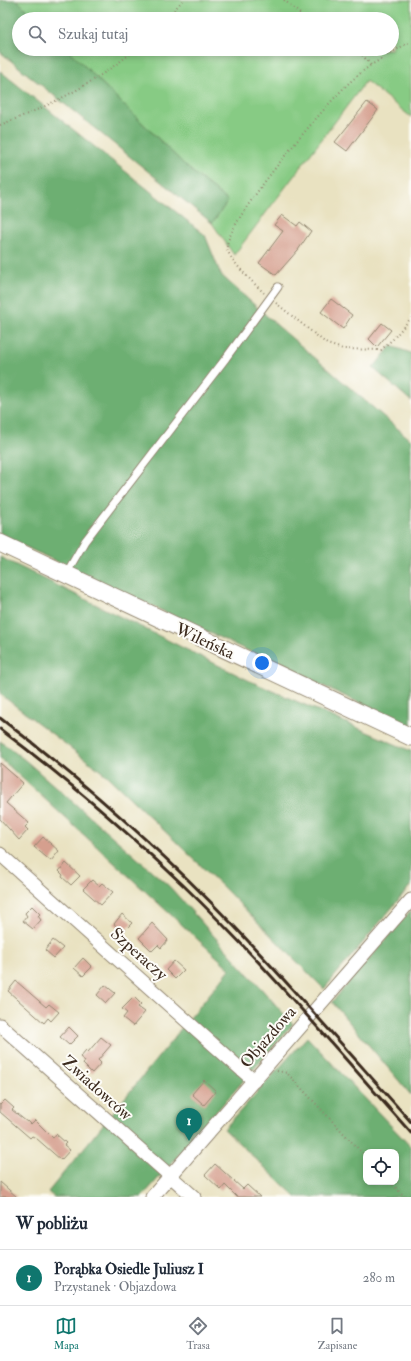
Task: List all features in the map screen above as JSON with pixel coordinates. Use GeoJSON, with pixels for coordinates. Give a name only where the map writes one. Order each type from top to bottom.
{"type":"FeatureCollection","features":[{"type":"Feature","properties":{"kind":"street","name":"Wileńska"},"geometry":{"type":"LineString","coordinates":[[0,543],[411,737]]}},
{"type":"Feature","properties":{"kind":"street","name":"Szperaczy"},"geometry":{"type":"LineString","coordinates":[[0,854],[254,1081]]}},
{"type":"Feature","properties":{"kind":"street","name":"Objazdowa"},"geometry":{"type":"LineString","coordinates":[[152,1197],[411,900]]}},
{"type":"Feature","properties":{"kind":"street","name":"Zwiadowców"},"geometry":{"type":"LineString","coordinates":[[0,1025],[194,1197]]}},
{"type":"Feature","properties":{"kind":"lane"},"geometry":{"type":"LineString","coordinates":[[66,574],[85,541],[180,419],[278,287]]}},
{"type":"Feature","properties":{"kind":"path"},"geometry":{"type":"LineString","coordinates":[[172,12],[183,0]]}},
{"type":"Feature","properties":{"kind":"path"},"geometry":{"type":"LineString","coordinates":[[284,0],[298,12]]}},
{"type":"Feature","properties":{"kind":"path"},"geometry":{"type":"LineString","coordinates":[[399,48],[411,41]]}},
{"type":"Feature","properties":{"kind":"path"},"geometry":{"type":"LineString","coordinates":[[0,124],[32,112],[81,88],[126,56]]}},
{"type":"Feature","properties":{"kind":"path"},"geometry":{"type":"LineString","coordinates":[[364,56],[372,65]]}},
{"type":"Feature","properties":{"kind":"path"},"geometry":{"type":"LineString","coordinates":[[387,56],[350,82],[323,111],[249,203],[230,233],[226,247],[231,258],[270,299],[327,344],[343,349],[382,350],[394,339],[411,318]]}},
{"type":"Feature","properties":{"kind":"path"},"geometry":{"type":"LineString","coordinates":[[265,1068],[287,1073],[363,1153]]}},
{"type":"Feature","properties":{"kind":"path"},"geometry":{"type":"LineString","coordinates":[[393,1185],[405,1197]]}},
{"type":"Feature","properties":{"kind":"green space"},"geometry":{"type":"Polygon","coordinates":[[[0,0],[17,0],[29,12],[12,12],[12,56],[74,56],[189,169],[228,201],[212,223],[0,52],[0,0]]]}},
{"type":"Feature","properties":{"kind":"green space"},"geometry":{"type":"Polygon","coordinates":[[[17,0],[411,0],[411,117],[366,81],[234,255],[212,223],[228,201],[189,169],[74,56],[399,56],[399,12],[29,12],[17,0]]]}},
{"type":"Feature","properties":{"kind":"green space"},"geometry":{"type":"Polygon","coordinates":[[[0,71],[205,235],[221,275],[279,327],[411,440],[411,727],[0,535],[0,71]]]}},
{"type":"Feature","properties":{"kind":"green space"},"geometry":{"type":"Polygon","coordinates":[[[391,346],[411,353],[411,401],[373,368],[391,346]]]}},
{"type":"Feature","properties":{"kind":"green space"},"geometry":{"type":"Polygon","coordinates":[[[0,557],[250,681],[411,751],[411,885],[324,989],[221,885],[106,775],[0,694],[0,557]]]}},
{"type":"Feature","properties":{"kind":"green space"},"geometry":{"type":"Polygon","coordinates":[[[0,741],[25,760],[169,886],[293,1024],[142,1197],[54,1197],[48,1192],[230,969],[0,758],[0,741]]]}},
{"type":"Feature","properties":{"kind":"green space"},"geometry":{"type":"Polygon","coordinates":[[[411,910],[411,1095],[332,1002],[411,910]]]}},
{"type":"Feature","properties":{"kind":"green space"},"geometry":{"type":"Polygon","coordinates":[[[307,1037],[411,1147],[411,1197],[296,1197],[224,1129],[307,1037]]]}},
{"type":"Feature","properties":{"kind":"building"},"geometry":{"type":"Polygon","coordinates":[[[367,102],[378,110],[347,151],[335,142],[367,102]]]}},
{"type":"Feature","properties":{"kind":"building"},"geometry":{"type":"Polygon","coordinates":[[[282,215],[297,226],[300,222],[311,231],[298,250],[276,275],[259,263],[283,231],[274,225],[282,215]]]}},
{"type":"Feature","properties":{"kind":"building"},"geometry":{"type":"Polygon","coordinates":[[[331,299],[352,315],[343,329],[321,312],[331,299]]]}},
{"type":"Feature","properties":{"kind":"building"},"geometry":{"type":"Polygon","coordinates":[[[382,323],[391,330],[377,347],[369,339],[382,323]]]}},
{"type":"Feature","properties":{"kind":"building"},"geometry":{"type":"Polygon","coordinates":[[[0,763],[23,783],[6,803],[29,823],[25,827],[28,830],[19,840],[0,819],[0,763]]]}},
{"type":"Feature","properties":{"kind":"building"},"geometry":{"type":"Polygon","coordinates":[[[43,837],[59,851],[51,861],[34,847],[43,837]]]}},
{"type":"Feature","properties":{"kind":"building"},"geometry":{"type":"Polygon","coordinates":[[[66,863],[80,876],[71,885],[62,877],[63,875],[59,871],[66,863]]]}},
{"type":"Feature","properties":{"kind":"building"},"geometry":{"type":"Polygon","coordinates":[[[92,880],[99,886],[102,883],[113,892],[101,905],[83,889],[92,880]]]}},
{"type":"Feature","properties":{"kind":"building"},"geometry":{"type":"Polygon","coordinates":[[[32,906],[40,914],[38,916],[41,920],[33,929],[23,921],[27,916],[25,913],[32,906]]]}},
{"type":"Feature","properties":{"kind":"building"},"geometry":{"type":"Polygon","coordinates":[[[122,914],[132,923],[123,932],[114,924],[122,914]]]}},
{"type":"Feature","properties":{"kind":"building"},"geometry":{"type":"Polygon","coordinates":[[[152,923],[168,940],[161,948],[158,945],[152,951],[139,938],[152,923]]]}},
{"type":"Feature","properties":{"kind":"building"},"geometry":{"type":"Polygon","coordinates":[[[53,940],[63,948],[54,958],[45,950],[53,940]]]}},
{"type":"Feature","properties":{"kind":"building"},"geometry":{"type":"Polygon","coordinates":[[[83,958],[92,967],[83,976],[74,968],[83,958]]]}},
{"type":"Feature","properties":{"kind":"building"},"geometry":{"type":"Polygon","coordinates":[[[174,961],[184,970],[175,979],[166,970],[174,961]]]}},
{"type":"Feature","properties":{"kind":"building"},"geometry":{"type":"Polygon","coordinates":[[[16,981],[46,1007],[49,1004],[59,1012],[51,1021],[48,1018],[44,1023],[8,991],[16,981]]]}},
{"type":"Feature","properties":{"kind":"building"},"geometry":{"type":"Polygon","coordinates":[[[105,985],[115,993],[106,1003],[97,995],[105,985]]]}},
{"type":"Feature","properties":{"kind":"building"},"geometry":{"type":"Polygon","coordinates":[[[134,997],[141,1004],[138,1007],[145,1012],[133,1026],[123,1018],[127,1013],[122,1009],[134,997]]]}},
{"type":"Feature","properties":{"kind":"building"},"geometry":{"type":"Polygon","coordinates":[[[69,1027],[78,1036],[69,1045],[60,1037],[69,1027]]]}},
{"type":"Feature","properties":{"kind":"building"},"geometry":{"type":"Polygon","coordinates":[[[101,1037],[111,1045],[98,1060],[101,1063],[92,1073],[83,1064],[85,1061],[80,1057],[86,1050],[88,1052],[101,1037]]]}},
{"type":"Feature","properties":{"kind":"building"},"geometry":{"type":"Polygon","coordinates":[[[204,1080],[216,1091],[204,1105],[192,1094],[204,1080]]]}},
{"type":"Feature","properties":{"kind":"building"},"geometry":{"type":"Polygon","coordinates":[[[5,1100],[14,1108],[12,1110],[27,1122],[28,1121],[31,1124],[35,1120],[53,1138],[56,1134],[66,1143],[64,1145],[70,1150],[61,1160],[36,1138],[32,1136],[30,1138],[0,1112],[0,1105],[5,1100]]]}},
{"type":"Feature","properties":{"kind":"building"},"geometry":{"type":"Polygon","coordinates":[[[215,1164],[243,1189],[247,1185],[260,1197],[237,1197],[225,1185],[221,1190],[205,1175],[215,1164]]]}},
{"type":"Feature","properties":{"kind":"building"},"geometry":{"type":"Polygon","coordinates":[[[0,1182],[17,1197],[0,1197],[0,1182]]]}},
{"type":"Feature","properties":{"kind":"railway"},"geometry":{"type":"LineString","coordinates":[[0,718],[61,766],[121,817],[206,897],[323,1023],[411,1122]]}},
{"type":"Feature","properties":{"kind":"railway"},"geometry":{"type":"LineString","coordinates":[[0,729],[47,765],[93,804],[182,884],[270,975],[411,1133]]}},
{"type":"Feature","properties":{"kind":"place","name":"Porąbka Osiedle Juliusz I"},"geometry":{"type":"Point","coordinates":[189,1141]}}]}
